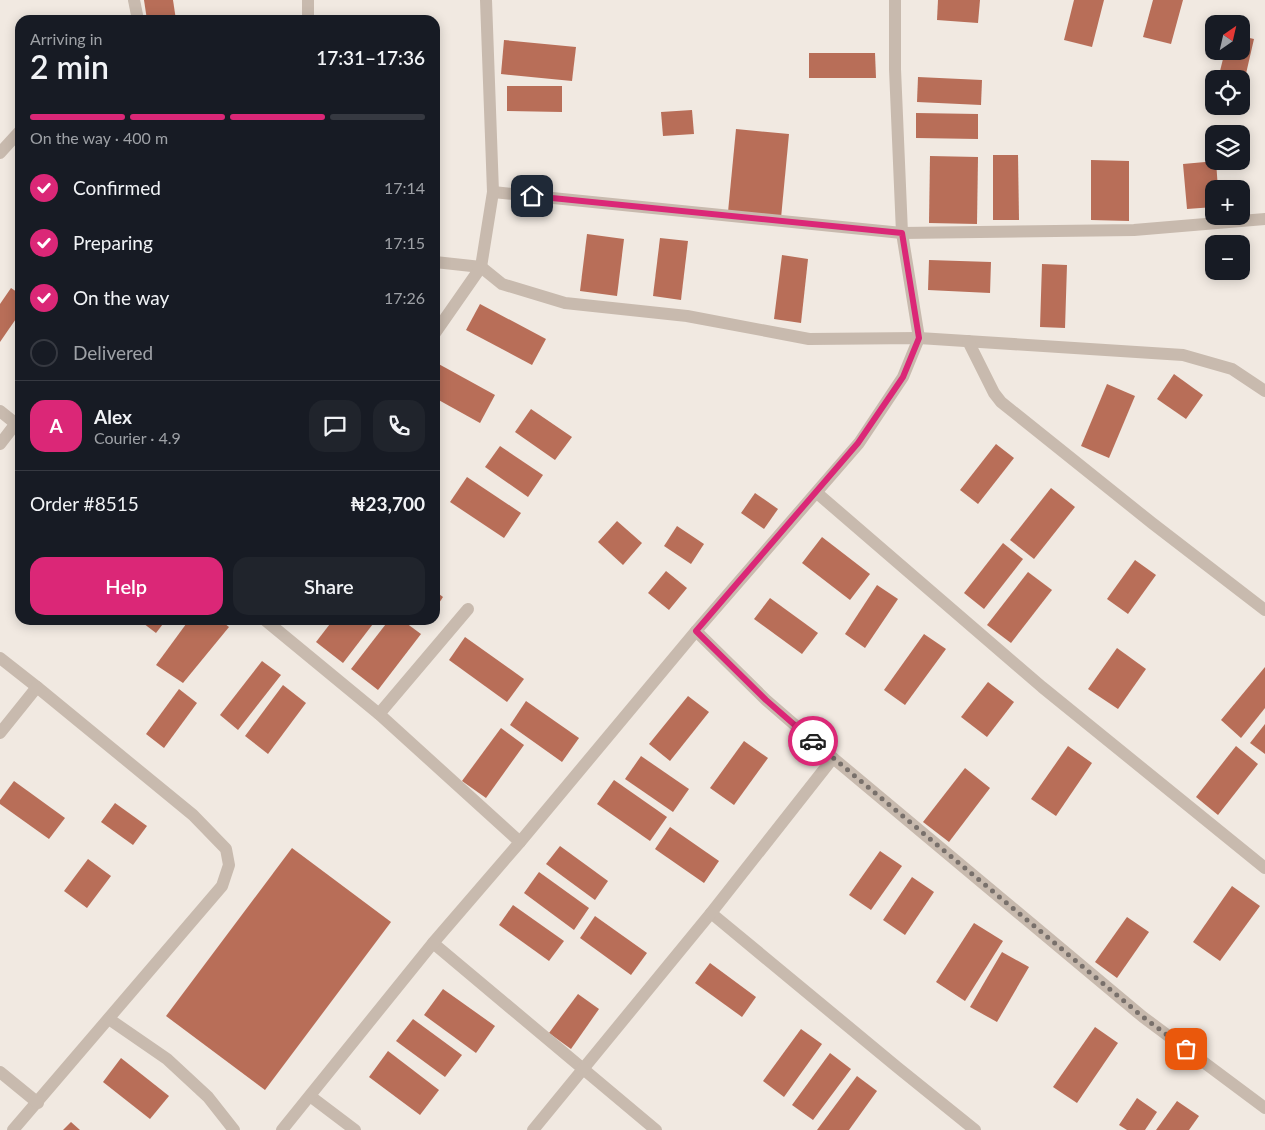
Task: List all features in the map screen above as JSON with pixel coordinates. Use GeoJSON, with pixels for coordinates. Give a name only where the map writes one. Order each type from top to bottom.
{"type":"FeatureCollection","features":[{"type":"Feature","properties":{"kind":"street"},"geometry":{"type":"LineString","coordinates":[[134,0],[137,15]]}},
{"type":"Feature","properties":{"kind":"street"},"geometry":{"type":"LineString","coordinates":[[308,0],[308,15]]}},
{"type":"Feature","properties":{"kind":"street"},"geometry":{"type":"LineString","coordinates":[[440,326],[481,267],[493,192],[486,0]]}},
{"type":"Feature","properties":{"kind":"street"},"geometry":{"type":"LineString","coordinates":[[282,1130],[433,943],[696,631],[817,493],[858,443],[903,377],[919,338],[902,233],[895,69],[895,0]]}},
{"type":"Feature","properties":{"kind":"street"},"geometry":{"type":"LineString","coordinates":[[0,153],[15,136]]}},
{"type":"Feature","properties":{"kind":"street"},"geometry":{"type":"LineString","coordinates":[[493,192],[902,233],[1134,230],[1265,219]]}},
{"type":"Feature","properties":{"kind":"street"},"geometry":{"type":"LineString","coordinates":[[440,263],[481,267],[502,284],[564,303],[687,316],[809,339],[919,338],[968,340],[1183,355],[1232,370],[1265,391]]}},
{"type":"Feature","properties":{"kind":"street"},"geometry":{"type":"LineString","coordinates":[[968,340],[994,393],[1001,402],[1152,523],[1265,610]]}},
{"type":"Feature","properties":{"kind":"street"},"geometry":{"type":"LineString","coordinates":[[0,411],[15,421]]}},
{"type":"Feature","properties":{"kind":"street"},"geometry":{"type":"LineString","coordinates":[[0,444],[15,426]]}},
{"type":"Feature","properties":{"kind":"street"},"geometry":{"type":"LineString","coordinates":[[817,493],[1042,687],[1265,868]]}},
{"type":"Feature","properties":{"kind":"street"},"geometry":{"type":"LineString","coordinates":[[379,714],[468,609]]}},
{"type":"Feature","properties":{"kind":"street"},"geometry":{"type":"LineString","coordinates":[[272,625],[379,714],[520,842]]}},
{"type":"Feature","properties":{"kind":"street"},"geometry":{"type":"LineString","coordinates":[[696,631],[766,700],[833,758],[1143,1017],[1265,1108]]}},
{"type":"Feature","properties":{"kind":"street"},"geometry":{"type":"LineString","coordinates":[[0,658],[193,815],[226,849],[228,865],[222,886],[14,1130]]}},
{"type":"Feature","properties":{"kind":"street"},"geometry":{"type":"LineString","coordinates":[[0,733],[37,687]]}},
{"type":"Feature","properties":{"kind":"street"},"geometry":{"type":"LineString","coordinates":[[533,1130],[711,912],[833,758]]}},
{"type":"Feature","properties":{"kind":"street"},"geometry":{"type":"LineString","coordinates":[[711,912],[896,1067],[975,1130]]}},
{"type":"Feature","properties":{"kind":"street"},"geometry":{"type":"LineString","coordinates":[[433,943],[656,1130]]}},
{"type":"Feature","properties":{"kind":"street"},"geometry":{"type":"LineString","coordinates":[[109,1019],[167,1059],[208,1096],[234,1130]]}},
{"type":"Feature","properties":{"kind":"street"},"geometry":{"type":"LineString","coordinates":[[0,1072],[38,1103]]}},
{"type":"Feature","properties":{"kind":"street"},"geometry":{"type":"LineString","coordinates":[[310,1096],[355,1130]]}},
{"type":"Feature","properties":{"kind":"building"},"geometry":{"type":"Polygon","coordinates":[[[144,0],[173,0],[175,15],[146,15],[144,0]]]}},
{"type":"Feature","properties":{"kind":"building"},"geometry":{"type":"Polygon","coordinates":[[[938,0],[980,0],[978,23],[937,20],[938,0]]]}},
{"type":"Feature","properties":{"kind":"building"},"geometry":{"type":"Polygon","coordinates":[[[1074,0],[1104,0],[1092,47],[1064,40],[1074,0]]]}},
{"type":"Feature","properties":{"kind":"building"},"geometry":{"type":"Polygon","coordinates":[[[1153,0],[1183,0],[1171,44],[1143,37],[1153,0]]]}},
{"type":"Feature","properties":{"kind":"building"},"geometry":{"type":"Polygon","coordinates":[[[1250,38],[1254,39],[1250,56],[1250,38]]]}},
{"type":"Feature","properties":{"kind":"building"},"geometry":{"type":"Polygon","coordinates":[[[504,40],[576,47],[572,81],[501,74],[504,40]]]}},
{"type":"Feature","properties":{"kind":"building"},"geometry":{"type":"Polygon","coordinates":[[[809,53],[875,53],[876,78],[809,78],[809,53]]]}},
{"type":"Feature","properties":{"kind":"building"},"geometry":{"type":"Polygon","coordinates":[[[1223,60],[1249,60],[1247,70],[1220,70],[1223,60]]]}},
{"type":"Feature","properties":{"kind":"building"},"geometry":{"type":"Polygon","coordinates":[[[918,77],[982,80],[981,105],[917,102],[918,77]]]}},
{"type":"Feature","properties":{"kind":"building"},"geometry":{"type":"Polygon","coordinates":[[[507,86],[562,86],[562,112],[507,111],[507,86]]]}},
{"type":"Feature","properties":{"kind":"building"},"geometry":{"type":"Polygon","coordinates":[[[692,110],[694,134],[663,136],[661,112],[692,110]]]}},
{"type":"Feature","properties":{"kind":"building"},"geometry":{"type":"Polygon","coordinates":[[[916,113],[978,114],[978,139],[916,138],[916,113]]]}},
{"type":"Feature","properties":{"kind":"building"},"geometry":{"type":"Polygon","coordinates":[[[736,129],[789,134],[781,218],[728,212],[736,129]]]}},
{"type":"Feature","properties":{"kind":"building"},"geometry":{"type":"Polygon","coordinates":[[[993,155],[1018,155],[1019,220],[993,220],[993,155]]]}},
{"type":"Feature","properties":{"kind":"building"},"geometry":{"type":"Polygon","coordinates":[[[930,156],[978,157],[977,224],[929,223],[930,156]]]}},
{"type":"Feature","properties":{"kind":"building"},"geometry":{"type":"Polygon","coordinates":[[[1091,160],[1129,161],[1129,221],[1091,220],[1091,160]]]}},
{"type":"Feature","properties":{"kind":"building"},"geometry":{"type":"Polygon","coordinates":[[[1205,162],[1205,170],[1217,170],[1217,180],[1205,180],[1205,208],[1187,209],[1183,164],[1205,162]]]}},
{"type":"Feature","properties":{"kind":"building"},"geometry":{"type":"Polygon","coordinates":[[[587,234],[624,239],[617,296],[580,291],[587,234]]]}},
{"type":"Feature","properties":{"kind":"building"},"geometry":{"type":"Polygon","coordinates":[[[660,238],[688,241],[681,300],[653,296],[660,238]]]}},
{"type":"Feature","properties":{"kind":"building"},"geometry":{"type":"Polygon","coordinates":[[[782,255],[808,259],[801,323],[774,319],[782,255]]]}},
{"type":"Feature","properties":{"kind":"building"},"geometry":{"type":"Polygon","coordinates":[[[929,260],[991,262],[990,293],[928,290],[929,260]]]}},
{"type":"Feature","properties":{"kind":"building"},"geometry":{"type":"Polygon","coordinates":[[[1042,264],[1067,265],[1065,328],[1040,327],[1042,264]]]}},
{"type":"Feature","properties":{"kind":"building"},"geometry":{"type":"Polygon","coordinates":[[[11,288],[15,291],[15,320],[0,342],[0,304],[11,288]]]}},
{"type":"Feature","properties":{"kind":"building"},"geometry":{"type":"Polygon","coordinates":[[[480,304],[546,339],[532,365],[466,330],[480,304]]]}},
{"type":"Feature","properties":{"kind":"building"},"geometry":{"type":"Polygon","coordinates":[[[440,365],[495,395],[480,423],[440,401],[440,365]]]}},
{"type":"Feature","properties":{"kind":"building"},"geometry":{"type":"Polygon","coordinates":[[[1174,374],[1203,395],[1186,419],[1157,399],[1174,374]]]}},
{"type":"Feature","properties":{"kind":"building"},"geometry":{"type":"Polygon","coordinates":[[[1107,384],[1135,396],[1109,458],[1081,446],[1107,384]]]}},
{"type":"Feature","properties":{"kind":"building"},"geometry":{"type":"Polygon","coordinates":[[[531,409],[572,437],[555,460],[515,432],[531,409]]]}},
{"type":"Feature","properties":{"kind":"building"},"geometry":{"type":"Polygon","coordinates":[[[996,444],[1014,458],[978,504],[960,490],[996,444]]]}},
{"type":"Feature","properties":{"kind":"building"},"geometry":{"type":"Polygon","coordinates":[[[500,446],[543,475],[528,497],[485,467],[500,446]]]}},
{"type":"Feature","properties":{"kind":"building"},"geometry":{"type":"Polygon","coordinates":[[[467,477],[521,513],[504,538],[450,502],[467,477]]]}},
{"type":"Feature","properties":{"kind":"building"},"geometry":{"type":"Polygon","coordinates":[[[1051,488],[1075,507],[1034,559],[1010,540],[1051,488]]]}},
{"type":"Feature","properties":{"kind":"building"},"geometry":{"type":"Polygon","coordinates":[[[755,493],[778,509],[764,529],[741,513],[755,493]]]}},
{"type":"Feature","properties":{"kind":"building"},"geometry":{"type":"Polygon","coordinates":[[[617,521],[642,543],[623,565],[598,542],[617,521]]]}},
{"type":"Feature","properties":{"kind":"building"},"geometry":{"type":"Polygon","coordinates":[[[677,526],[704,544],[691,564],[664,546],[677,526]]]}},
{"type":"Feature","properties":{"kind":"building"},"geometry":{"type":"Polygon","coordinates":[[[822,537],[870,574],[850,600],[802,563],[822,537]]]}},
{"type":"Feature","properties":{"kind":"building"},"geometry":{"type":"Polygon","coordinates":[[[1003,543],[1023,559],[984,609],[964,593],[1003,543]]]}},
{"type":"Feature","properties":{"kind":"building"},"geometry":{"type":"Polygon","coordinates":[[[1135,560],[1156,575],[1128,614],[1107,599],[1135,560]]]}},
{"type":"Feature","properties":{"kind":"building"},"geometry":{"type":"Polygon","coordinates":[[[666,571],[687,588],[669,610],[648,593],[666,571]]]}},
{"type":"Feature","properties":{"kind":"building"},"geometry":{"type":"Polygon","coordinates":[[[1028,572],[1052,590],[1011,643],[987,625],[1028,572]]]}},
{"type":"Feature","properties":{"kind":"building"},"geometry":{"type":"Polygon","coordinates":[[[877,585],[898,599],[865,648],[845,634],[877,585]]]}},
{"type":"Feature","properties":{"kind":"building"},"geometry":{"type":"Polygon","coordinates":[[[770,598],[818,633],[802,654],[754,619],[770,598]]]}},
{"type":"Feature","properties":{"kind":"building"},"geometry":{"type":"Polygon","coordinates":[[[146,625],[162,625],[156,633],[146,625]]]}},
{"type":"Feature","properties":{"kind":"building"},"geometry":{"type":"Polygon","coordinates":[[[185,625],[226,625],[229,627],[183,683],[156,665],[185,625]]]}},
{"type":"Feature","properties":{"kind":"building"},"geometry":{"type":"Polygon","coordinates":[[[329,625],[372,625],[343,663],[316,642],[329,625]]]}},
{"type":"Feature","properties":{"kind":"building"},"geometry":{"type":"Polygon","coordinates":[[[385,625],[409,625],[421,634],[378,690],[351,669],[385,625]]]}},
{"type":"Feature","properties":{"kind":"building"},"geometry":{"type":"Polygon","coordinates":[[[924,634],[946,649],[905,705],[884,690],[924,634]]]}},
{"type":"Feature","properties":{"kind":"building"},"geometry":{"type":"Polygon","coordinates":[[[465,637],[524,679],[507,702],[449,660],[465,637]]]}},
{"type":"Feature","properties":{"kind":"building"},"geometry":{"type":"Polygon","coordinates":[[[1117,648],[1146,669],[1118,709],[1088,689],[1117,648]]]}},
{"type":"Feature","properties":{"kind":"building"},"geometry":{"type":"Polygon","coordinates":[[[262,661],[281,675],[238,730],[220,715],[262,661]]]}},
{"type":"Feature","properties":{"kind":"building"},"geometry":{"type":"Polygon","coordinates":[[[1265,667],[1265,708],[1241,738],[1221,720],[1265,667]]]}},
{"type":"Feature","properties":{"kind":"building"},"geometry":{"type":"Polygon","coordinates":[[[988,682],[1014,702],[987,737],[961,717],[988,682]]]}},
{"type":"Feature","properties":{"kind":"building"},"geometry":{"type":"Polygon","coordinates":[[[283,685],[306,703],[268,754],[245,736],[283,685]]]}},
{"type":"Feature","properties":{"kind":"building"},"geometry":{"type":"Polygon","coordinates":[[[179,689],[197,703],[164,748],[146,734],[179,689]]]}},
{"type":"Feature","properties":{"kind":"building"},"geometry":{"type":"Polygon","coordinates":[[[688,696],[709,712],[670,761],[649,744],[688,696]]]}},
{"type":"Feature","properties":{"kind":"building"},"geometry":{"type":"Polygon","coordinates":[[[526,701],[579,738],[562,762],[510,725],[526,701]]]}},
{"type":"Feature","properties":{"kind":"building"},"geometry":{"type":"Polygon","coordinates":[[[1265,724],[1265,754],[1250,743],[1265,724]]]}},
{"type":"Feature","properties":{"kind":"building"},"geometry":{"type":"Polygon","coordinates":[[[501,728],[524,745],[486,798],[462,781],[501,728]]]}},
{"type":"Feature","properties":{"kind":"building"},"geometry":{"type":"Polygon","coordinates":[[[744,741],[768,758],[734,805],[710,788],[744,741]]]}},
{"type":"Feature","properties":{"kind":"building"},"geometry":{"type":"Polygon","coordinates":[[[1068,746],[1092,763],[1056,816],[1031,799],[1068,746]]]}},
{"type":"Feature","properties":{"kind":"building"},"geometry":{"type":"Polygon","coordinates":[[[1236,746],[1258,764],[1218,815],[1196,797],[1236,746]]]}},
{"type":"Feature","properties":{"kind":"building"},"geometry":{"type":"Polygon","coordinates":[[[641,756],[689,789],[673,812],[625,779],[641,756]]]}},
{"type":"Feature","properties":{"kind":"building"},"geometry":{"type":"Polygon","coordinates":[[[965,768],[990,788],[949,842],[923,822],[965,768]]]}},
{"type":"Feature","properties":{"kind":"building"},"geometry":{"type":"Polygon","coordinates":[[[614,780],[667,817],[650,841],[597,804],[614,780]]]}},
{"type":"Feature","properties":{"kind":"building"},"geometry":{"type":"Polygon","coordinates":[[[14,781],[65,818],[49,839],[0,804],[0,800],[14,781]]]}},
{"type":"Feature","properties":{"kind":"building"},"geometry":{"type":"Polygon","coordinates":[[[115,803],[147,826],[133,845],[101,822],[115,803]]]}},
{"type":"Feature","properties":{"kind":"building"},"geometry":{"type":"Polygon","coordinates":[[[670,827],[719,861],[704,883],[655,849],[670,827]]]}},
{"type":"Feature","properties":{"kind":"building"},"geometry":{"type":"Polygon","coordinates":[[[560,846],[608,881],[595,900],[546,864],[560,846]]]}},
{"type":"Feature","properties":{"kind":"building"},"geometry":{"type":"Polygon","coordinates":[[[292,848],[391,922],[265,1090],[166,1016],[292,848]]]}},
{"type":"Feature","properties":{"kind":"building"},"geometry":{"type":"Polygon","coordinates":[[[880,851],[902,866],[871,910],[849,895],[880,851]]]}},
{"type":"Feature","properties":{"kind":"building"},"geometry":{"type":"Polygon","coordinates":[[[88,859],[111,876],[87,908],[64,891],[88,859]]]}},
{"type":"Feature","properties":{"kind":"building"},"geometry":{"type":"Polygon","coordinates":[[[539,872],[589,908],[574,930],[524,893],[539,872]]]}},
{"type":"Feature","properties":{"kind":"building"},"geometry":{"type":"Polygon","coordinates":[[[912,877],[934,892],[905,935],[883,920],[912,877]]]}},
{"type":"Feature","properties":{"kind":"building"},"geometry":{"type":"Polygon","coordinates":[[[1232,886],[1260,906],[1220,961],[1193,942],[1232,886]]]}},
{"type":"Feature","properties":{"kind":"building"},"geometry":{"type":"Polygon","coordinates":[[[513,905],[564,941],[549,961],[499,925],[513,905]]]}},
{"type":"Feature","properties":{"kind":"building"},"geometry":{"type":"Polygon","coordinates":[[[595,916],[647,953],[631,975],[580,938],[595,916]]]}},
{"type":"Feature","properties":{"kind":"building"},"geometry":{"type":"Polygon","coordinates":[[[1127,917],[1149,932],[1117,978],[1095,962],[1127,917]]]}},
{"type":"Feature","properties":{"kind":"building"},"geometry":{"type":"Polygon","coordinates":[[[974,923],[1003,941],[965,1001],[936,982],[974,923]]]}},
{"type":"Feature","properties":{"kind":"building"},"geometry":{"type":"Polygon","coordinates":[[[1002,952],[1029,967],[997,1022],[970,1007],[1002,952]]]}},
{"type":"Feature","properties":{"kind":"building"},"geometry":{"type":"Polygon","coordinates":[[[710,963],[756,997],[742,1017],[695,983],[710,963]]]}},
{"type":"Feature","properties":{"kind":"building"},"geometry":{"type":"Polygon","coordinates":[[[443,989],[495,1026],[476,1053],[424,1015],[443,989]]]}},
{"type":"Feature","properties":{"kind":"building"},"geometry":{"type":"Polygon","coordinates":[[[578,994],[599,1009],[571,1049],[549,1033],[578,994]]]}},
{"type":"Feature","properties":{"kind":"building"},"geometry":{"type":"Polygon","coordinates":[[[413,1019],[462,1055],[445,1077],[396,1041],[413,1019]]]}},
{"type":"Feature","properties":{"kind":"building"},"geometry":{"type":"Polygon","coordinates":[[[1095,1027],[1118,1043],[1077,1103],[1053,1087],[1095,1027]]]}},
{"type":"Feature","properties":{"kind":"building"},"geometry":{"type":"Polygon","coordinates":[[[801,1029],[822,1044],[784,1097],[763,1081],[801,1029]]]}},
{"type":"Feature","properties":{"kind":"building"},"geometry":{"type":"Polygon","coordinates":[[[388,1051],[439,1090],[420,1115],[369,1077],[388,1051]]]}},
{"type":"Feature","properties":{"kind":"building"},"geometry":{"type":"Polygon","coordinates":[[[830,1053],[851,1069],[813,1120],[792,1105],[830,1053]]]}},
{"type":"Feature","properties":{"kind":"building"},"geometry":{"type":"Polygon","coordinates":[[[121,1058],[169,1096],[150,1119],[103,1082],[121,1058]]]}},
{"type":"Feature","properties":{"kind":"building"},"geometry":{"type":"Polygon","coordinates":[[[857,1076],[877,1091],[849,1130],[817,1130],[857,1076]]]}},
{"type":"Feature","properties":{"kind":"building"},"geometry":{"type":"Polygon","coordinates":[[[1137,1098],[1157,1112],[1145,1130],[1127,1130],[1119,1125],[1137,1098]]]}},
{"type":"Feature","properties":{"kind":"building"},"geometry":{"type":"Polygon","coordinates":[[[1177,1101],[1199,1116],[1189,1130],[1156,1130],[1177,1101]]]}},
{"type":"Feature","properties":{"kind":"building"},"geometry":{"type":"Polygon","coordinates":[[[71,1122],[80,1130],[63,1130],[71,1122]]]}},
{"type":"Feature","properties":{"kind":"way so far"},"geometry":{"type":"LineString","coordinates":[[813,741],[1143,1017],[1186,1049]]}},
{"type":"Feature","properties":{"kind":"route"},"geometry":{"type":"LineString","coordinates":[[532,196],[902,233],[919,338],[903,377],[858,443],[817,493],[696,631],[766,700],[813,741]]}}]}
